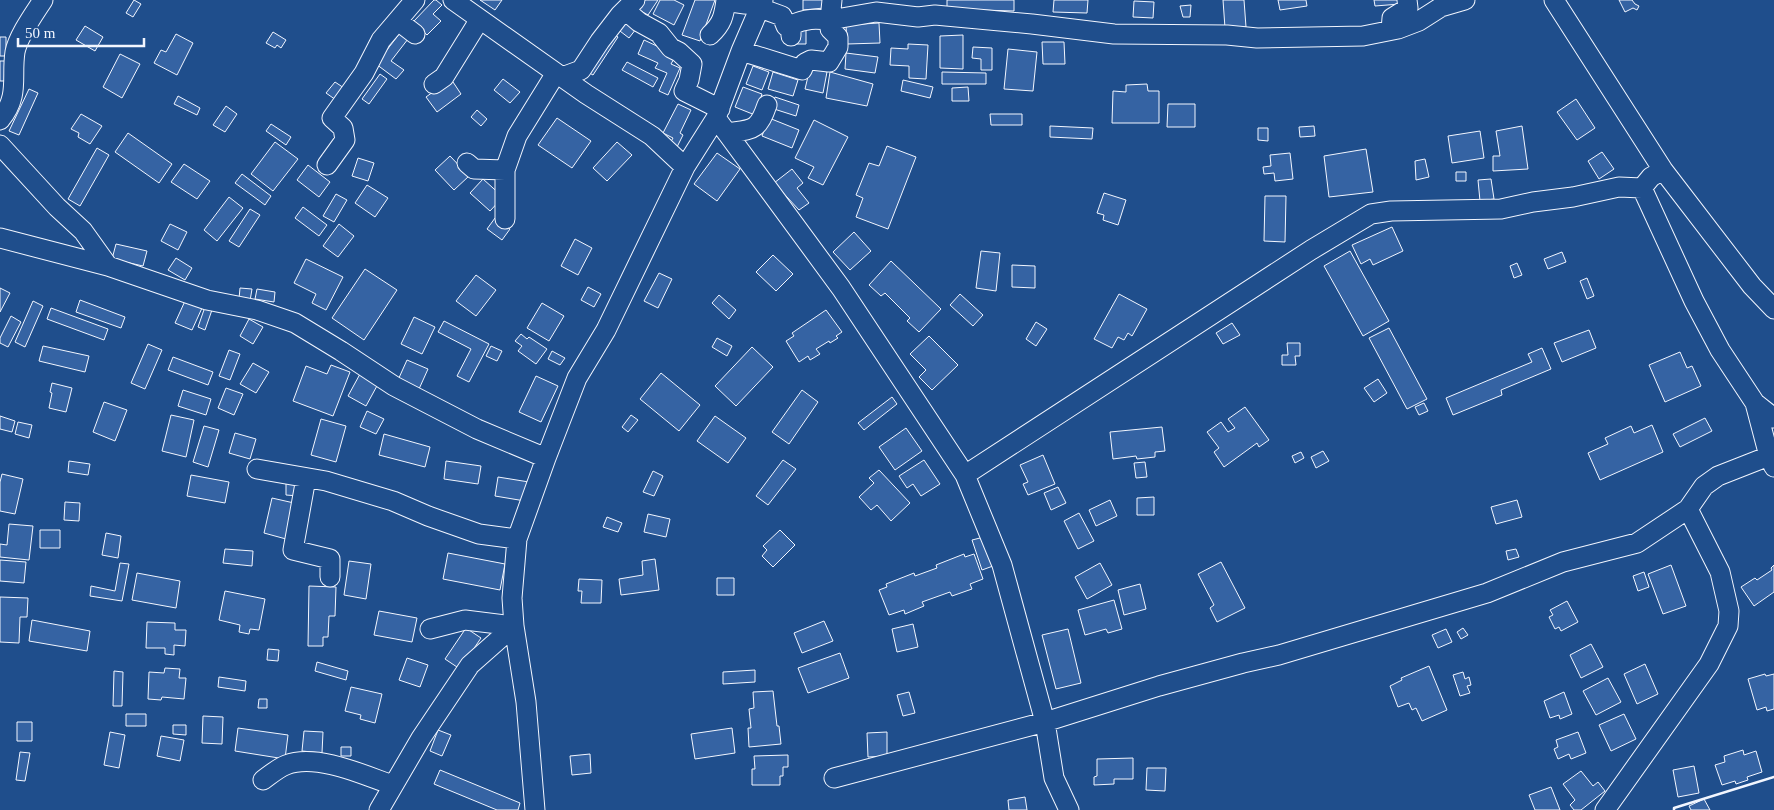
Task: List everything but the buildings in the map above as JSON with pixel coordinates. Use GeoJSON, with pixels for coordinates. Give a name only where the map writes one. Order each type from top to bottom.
{"type":"FeatureCollection","features":[{"type":"Feature","properties":{"kind":"street"},"geometry":{"type":"LineString","coordinates":[[0,120],[12,98],[15,82],[16,51],[27,27],[43,0]]}},
{"type":"Feature","properties":{"kind":"street"},"geometry":{"type":"LineString","coordinates":[[327,165],[345,140],[343,128],[332,118],[364,73],[381,40],[415,0]]}},
{"type":"Feature","properties":{"kind":"street"},"geometry":{"type":"LineString","coordinates":[[453,0],[586,94],[652,136],[685,167]]}},
{"type":"Feature","properties":{"kind":"street"},"geometry":{"type":"LineString","coordinates":[[710,35],[718,28],[724,17],[726,0],[737,4],[751,5],[762,3],[782,16],[791,33],[792,25],[810,19],[830,20],[876,12],[918,17],[935,15],[1114,34],[1227,35],[1258,38],[1362,36],[1391,30],[1419,21],[1441,7],[1465,0]]}},
{"type":"Feature","properties":{"kind":"street"},"geometry":{"type":"LineString","coordinates":[[741,51],[802,70],[805,62],[811,60],[828,62],[838,47],[838,37],[830,29],[832,0]]}},
{"type":"Feature","properties":{"kind":"street"},"geometry":{"type":"LineString","coordinates":[[1391,30],[1392,18],[1408,8],[1408,0]]}},
{"type":"Feature","properties":{"kind":"street"},"geometry":{"type":"LineString","coordinates":[[1554,0],[1663,170],[1752,286],[1774,309]]}},
{"type":"Feature","properties":{"kind":"street"},"geometry":{"type":"LineString","coordinates":[[535,810],[526,702],[514,626],[512,598],[517,539],[577,378],[606,330],[650,243],[685,167],[721,120],[741,51],[762,3]]}},
{"type":"Feature","properties":{"kind":"street"},"geometry":{"type":"LineString","coordinates":[[506,219],[505,170],[517,136],[559,75],[581,70],[600,41],[630,5],[638,22],[659,33],[672,48],[692,64],[689,80],[684,91],[721,120],[841,288],[965,475],[1002,565],[1046,722],[1054,778],[1069,810]]}},
{"type":"Feature","properties":{"kind":"street"},"geometry":{"type":"LineString","coordinates":[[434,84],[444,77],[480,19]]}},
{"type":"Feature","properties":{"kind":"street"},"geometry":{"type":"LineString","coordinates":[[398,21],[414,34]]}},
{"type":"Feature","properties":{"kind":"street"},"geometry":{"type":"LineString","coordinates":[[721,120],[753,128],[762,120],[767,105]]}},
{"type":"Feature","properties":{"kind":"street"},"geometry":{"type":"LineString","coordinates":[[0,145],[57,207],[83,231],[108,266]]}},
{"type":"Feature","properties":{"kind":"street"},"geometry":{"type":"LineString","coordinates":[[467,163],[474,169],[505,170]]}},
{"type":"Feature","properties":{"kind":"street"},"geometry":{"type":"LineString","coordinates":[[1642,188],[1651,177],[1663,170]]}},
{"type":"Feature","properties":{"kind":"street"},"geometry":{"type":"LineString","coordinates":[[965,475],[1311,250],[1371,214],[1391,211],[1500,209],[1533,202],[1573,198],[1619,187],[1642,188]]}},
{"type":"Feature","properties":{"kind":"street"},"geometry":{"type":"LineString","coordinates":[[834,778],[1046,722],[1159,686],[1381,626],[1487,593],[1563,562],[1638,543],[1688,509],[1704,486],[1718,476],[1772,461],[1755,403],[1720,350],[1694,302],[1642,188]]}},
{"type":"Feature","properties":{"kind":"street"},"geometry":{"type":"LineString","coordinates":[[0,238],[108,266],[207,300],[257,310],[294,323],[394,386],[477,429],[546,458]]}},
{"type":"Feature","properties":{"kind":"street"},"geometry":{"type":"LineString","coordinates":[[1755,403],[1774,418]]}},
{"type":"Feature","properties":{"kind":"street"},"geometry":{"type":"LineString","coordinates":[[258,469],[326,481],[393,501],[479,534],[517,539]]}},
{"type":"Feature","properties":{"kind":"street"},"geometry":{"type":"LineString","coordinates":[[306,478],[293,550],[330,559],[330,577]]}},
{"type":"Feature","properties":{"kind":"street"},"geometry":{"type":"LineString","coordinates":[[1605,810],[1708,664],[1728,626],[1729,611],[1720,572],[1688,509]]}},
{"type":"Feature","properties":{"kind":"street"},"geometry":{"type":"LineString","coordinates":[[430,629],[466,620],[514,626]]}},
{"type":"Feature","properties":{"kind":"street"},"geometry":{"type":"LineString","coordinates":[[379,810],[421,738],[470,665],[514,626]]}},
{"type":"Feature","properties":{"kind":"street"},"geometry":{"type":"LineString","coordinates":[[263,780],[285,765],[297,762],[316,762],[392,785]]}},
{"type":"Feature","properties":{"kind":"wall"},"geometry":{"type":"LineString","coordinates":[[1674,810],[1674,808],[1774,777]]}}]}
